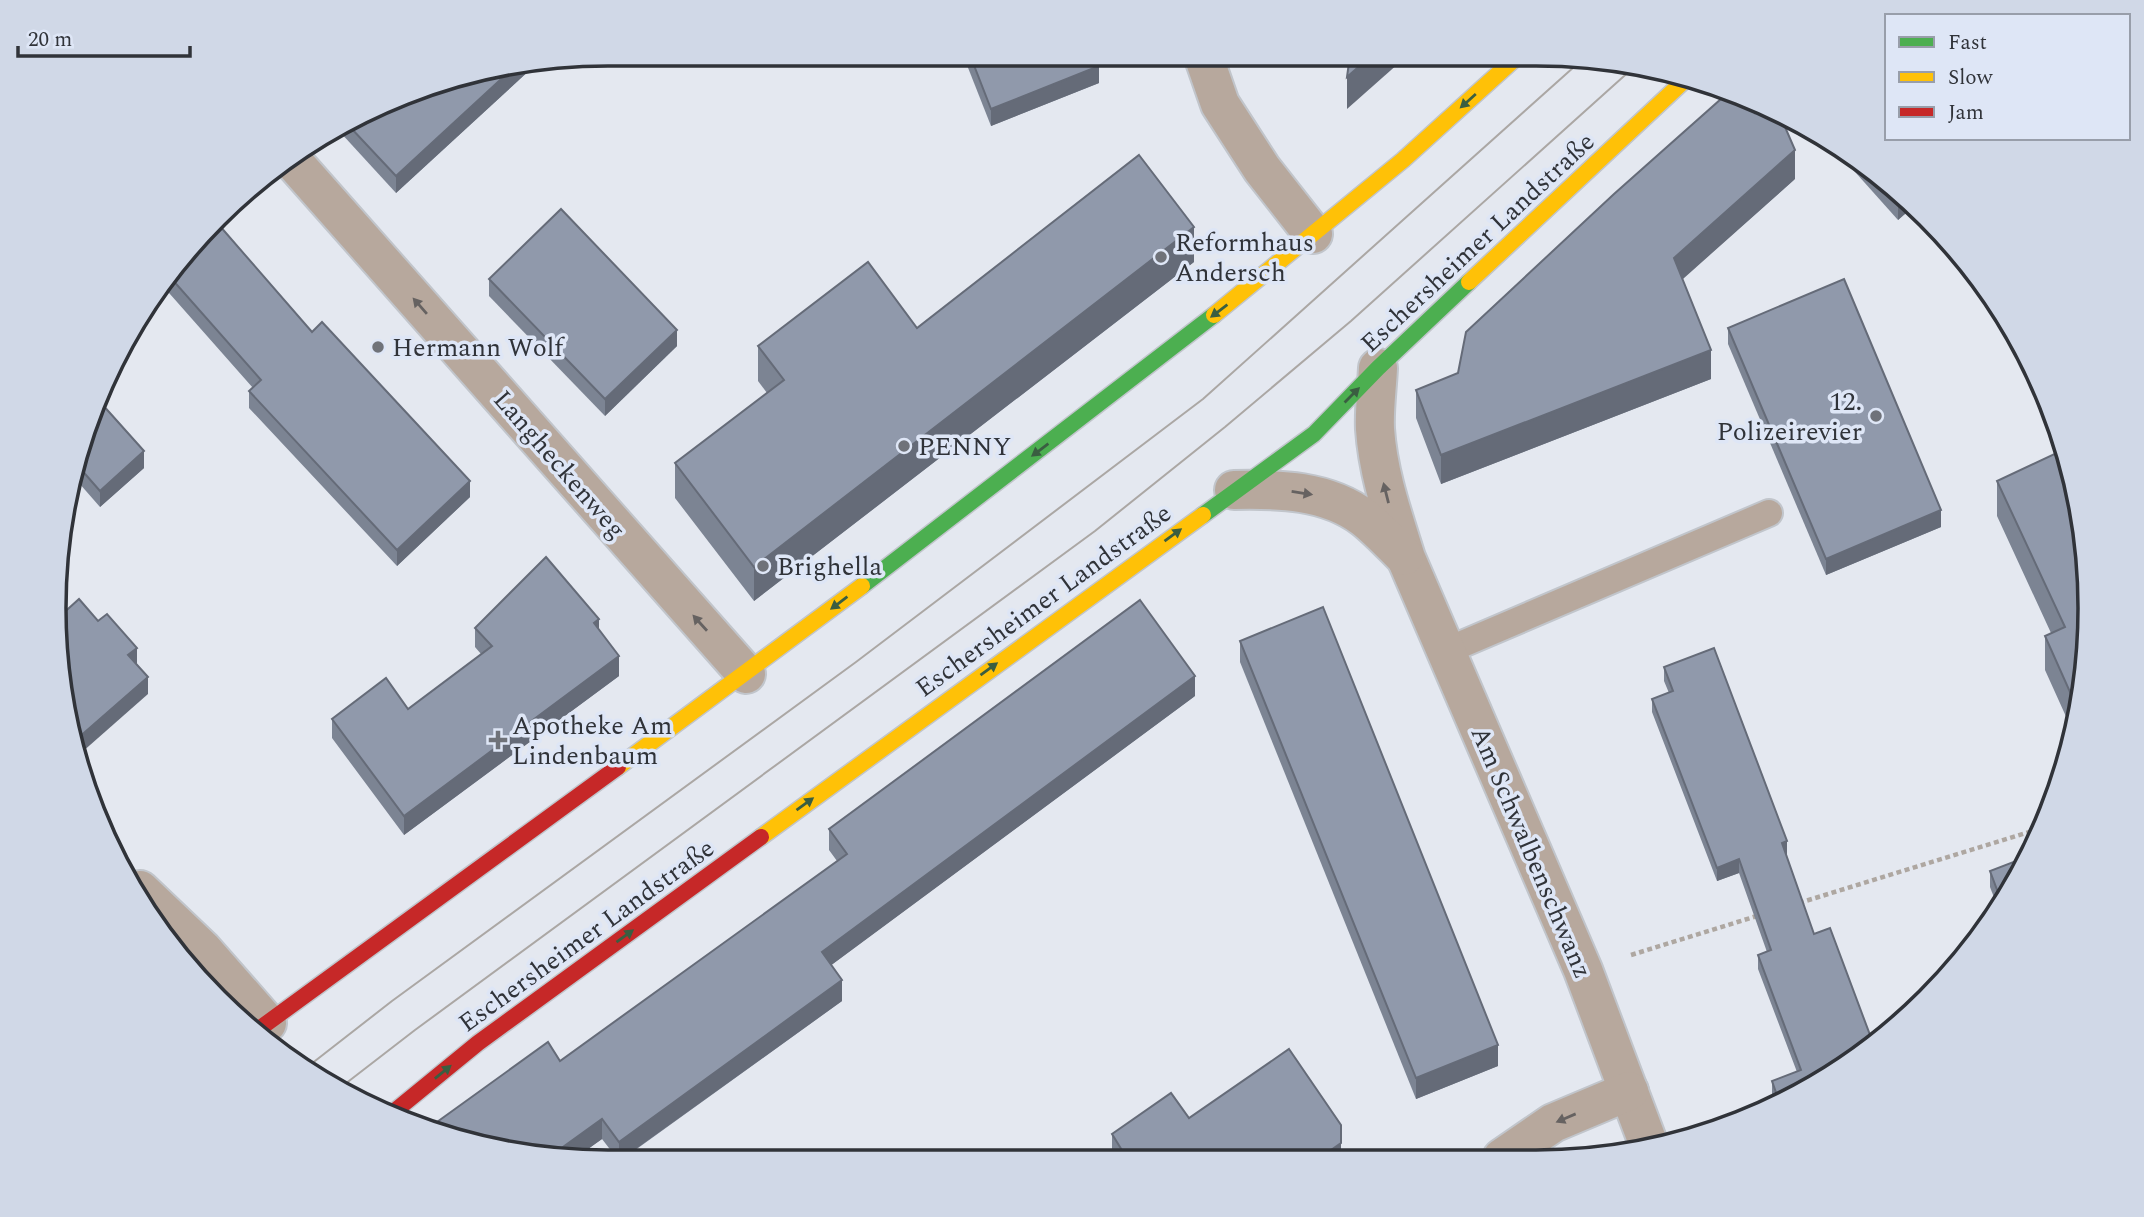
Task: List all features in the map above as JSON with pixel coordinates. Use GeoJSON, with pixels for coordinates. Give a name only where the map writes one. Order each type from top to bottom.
{"type":"FeatureCollection","features":[{"type":"Feature","properties":{"kind":"main road"},"geometry":{"type":"LineString","coordinates":[[263,1026],[746,674],[1111,396],[1254,284],[1403,160],[1507,66]]}},
{"type":"Feature","properties":{"kind":"main road","name":"Eschersheimer Landstraße"},"geometry":{"type":"LineString","coordinates":[[399,1108],[489,1035],[1314,434],[1378,368],[1679,86]]}},
{"type":"Feature","properties":{"kind":"street"},"geometry":{"type":"LineString","coordinates":[[1207,66],[1220,104],[1262,169],[1313,234]]}},
{"type":"Feature","properties":{"kind":"street","name":"Langheckenweg"},"geometry":{"type":"LineString","coordinates":[[297,166],[746,674]]}},
{"type":"Feature","properties":{"kind":"street","name":"Am Schwalbenschwanz"},"geometry":{"type":"LineString","coordinates":[[1378,368],[1375,411],[1379,459],[1386,496],[1406,558],[1583,970],[1647,1139]]}},
{"type":"Feature","properties":{"kind":"street","name":"Am Schwalbenschwanz"},"geometry":{"type":"LineString","coordinates":[[1234,490],[1275,489],[1324,497],[1363,517],[1406,558]]}},
{"type":"Feature","properties":{"kind":"street"},"geometry":{"type":"LineString","coordinates":[[194,957],[260,1023]]}},
{"type":"Feature","properties":{"kind":"street"},"geometry":{"type":"LineString","coordinates":[[1514,1150],[1553,1123],[1629,1091]]}},
{"type":"Feature","properties":{"kind":"lane"},"geometry":{"type":"LineString","coordinates":[[1446,652],[1769,513]]}},
{"type":"Feature","properties":{"kind":"path"},"geometry":{"type":"LineString","coordinates":[[1793,905],[2029,832]]}},
{"type":"Feature","properties":{"kind":"path"},"geometry":{"type":"LineString","coordinates":[[1583,970],[1767,913]]}},
{"type":"Feature","properties":{"kind":"building"},"geometry":{"type":"Polygon","coordinates":[[[974,66],[1099,66],[991,109],[974,66]]]}},
{"type":"Feature","properties":{"kind":"building"},"geometry":{"type":"Polygon","coordinates":[[[1348,66],[1360,66],[1347,77],[1348,66]]]}},
{"type":"Feature","properties":{"kind":"building"},"geometry":{"type":"Polygon","coordinates":[[[503,77],[396,176],[353,130],[434,95],[503,77]]]}},
{"type":"Feature","properties":{"kind":"building"},"geometry":{"type":"Polygon","coordinates":[[[1721,99],[1785,128],[1795,150],[1674,258],[1711,350],[1441,455],[1416,390],[1458,373],[1466,332],[1721,99]]]}},
{"type":"Feature","properties":{"kind":"building"},"geometry":{"type":"Polygon","coordinates":[[[1139,155],[1194,227],[754,567],[675,463],[784,380],[758,346],[868,262],[917,328],[1139,155]]]}},
{"type":"Feature","properties":{"kind":"building"},"geometry":{"type":"Polygon","coordinates":[[[561,209],[677,330],[605,399],[489,279],[561,209]]]}},
{"type":"Feature","properties":{"kind":"building"},"geometry":{"type":"Polygon","coordinates":[[[222,228],[312,332],[322,322],[470,481],[397,550],[249,391],[261,380],[176,283],[222,228]]]}},
{"type":"Feature","properties":{"kind":"building"},"geometry":{"type":"Polygon","coordinates":[[[1844,279],[1941,510],[1826,559],[1728,328],[1844,279]]]}},
{"type":"Feature","properties":{"kind":"building"},"geometry":{"type":"Polygon","coordinates":[[[105,408],[144,451],[100,491],[84,473],[105,408]]]}},
{"type":"Feature","properties":{"kind":"building"},"geometry":{"type":"Polygon","coordinates":[[[2055,454],[2067,503],[2076,573],[2078,608],[2071,693],[2045,636],[2065,627],[1997,481],[2055,454]]]}},
{"type":"Feature","properties":{"kind":"building"},"geometry":{"type":"Polygon","coordinates":[[[546,557],[599,619],[594,623],[619,656],[404,816],[332,719],[386,678],[408,709],[492,646],[475,628],[546,557]]]}},
{"type":"Feature","properties":{"kind":"building"},"geometry":{"type":"Polygon","coordinates":[[[79,599],[98,621],[107,614],[137,648],[128,655],[148,677],[82,735],[71,679],[66,611],[79,599]]]}},
{"type":"Feature","properties":{"kind":"building"},"geometry":{"type":"Polygon","coordinates":[[[1140,600],[1195,676],[822,952],[842,980],[619,1142],[602,1119],[562,1148],[503,1140],[436,1123],[548,1042],[560,1061],[847,854],[829,829],[1140,600]]]}},
{"type":"Feature","properties":{"kind":"building"},"geometry":{"type":"Polygon","coordinates":[[[1323,607],[1498,1045],[1416,1078],[1240,641],[1323,607]]]}},
{"type":"Feature","properties":{"kind":"building"},"geometry":{"type":"Polygon","coordinates":[[[1714,648],[1787,841],[1782,843],[1814,934],[1830,928],[1870,1034],[1837,1059],[1777,1094],[1772,1081],[1801,1070],[1758,955],[1771,950],[1739,859],[1717,868],[1652,699],[1673,691],[1664,667],[1714,648]]]}},
{"type":"Feature","properties":{"kind":"building"},"geometry":{"type":"Polygon","coordinates":[[[2015,861],[1998,892],[1990,871],[2015,861]]]}},
{"type":"Feature","properties":{"kind":"building"},"geometry":{"type":"Polygon","coordinates":[[[1289,1049],[1341,1125],[1341,1143],[1331,1150],[1122,1150],[1112,1134],[1171,1093],[1189,1118],[1289,1049]]]}},
{"type":"Feature","properties":{"kind":"tram line"},"geometry":{"type":"LineString","coordinates":[[313,1063],[392,1001],[856,662],[1203,399],[1573,68]]}},
{"type":"Feature","properties":{"kind":"tram line"},"geometry":{"type":"LineString","coordinates":[[346,1083],[1095,531],[1351,321],[1626,74]]}},
{"type":"Feature","properties":{"kind":"traffic: fast"},"geometry":{"type":"LineString","coordinates":[[1203,515],[1314,434],[1378,368],[1469,282]]}},
{"type":"Feature","properties":{"kind":"traffic: fast"},"geometry":{"type":"LineString","coordinates":[[862,586],[1214,315]]}},
{"type":"Feature","properties":{"kind":"traffic: slow"},"geometry":{"type":"LineString","coordinates":[[1214,315],[1403,160],[1507,66]]}},
{"type":"Feature","properties":{"kind":"traffic: slow"},"geometry":{"type":"LineString","coordinates":[[1469,282],[1679,86]]}},
{"type":"Feature","properties":{"kind":"traffic: slow"},"geometry":{"type":"LineString","coordinates":[[761,837],[1203,515]]}},
{"type":"Feature","properties":{"kind":"traffic: slow"},"geometry":{"type":"LineString","coordinates":[[618,767],[862,586]]}},
{"type":"Feature","properties":{"kind":"traffic: jam"},"geometry":{"type":"LineString","coordinates":[[263,1026],[618,767]]}},
{"type":"Feature","properties":{"kind":"traffic: jam"},"geometry":{"type":"LineString","coordinates":[[399,1108],[478,1043],[761,837]]}},
{"type":"Feature","properties":{"kind":"place","name":"Reformhaus Andersch"},"geometry":{"type":"Point","coordinates":[1161,257]}},
{"type":"Feature","properties":{"kind":"place","name":"Hermann Wolf"},"geometry":{"type":"Point","coordinates":[378,347]}},
{"type":"Feature","properties":{"kind":"place","name":"12. Polizeirevier"},"geometry":{"type":"Point","coordinates":[1876,416]}},
{"type":"Feature","properties":{"kind":"place","name":"PENNY"},"geometry":{"type":"Point","coordinates":[904,446]}},
{"type":"Feature","properties":{"kind":"place","name":"Brighella"},"geometry":{"type":"Point","coordinates":[763,566]}},
{"type":"Feature","properties":{"kind":"place","name":"Apotheke Am Lindenbaum"},"geometry":{"type":"Point","coordinates":[498,740]}}]}
